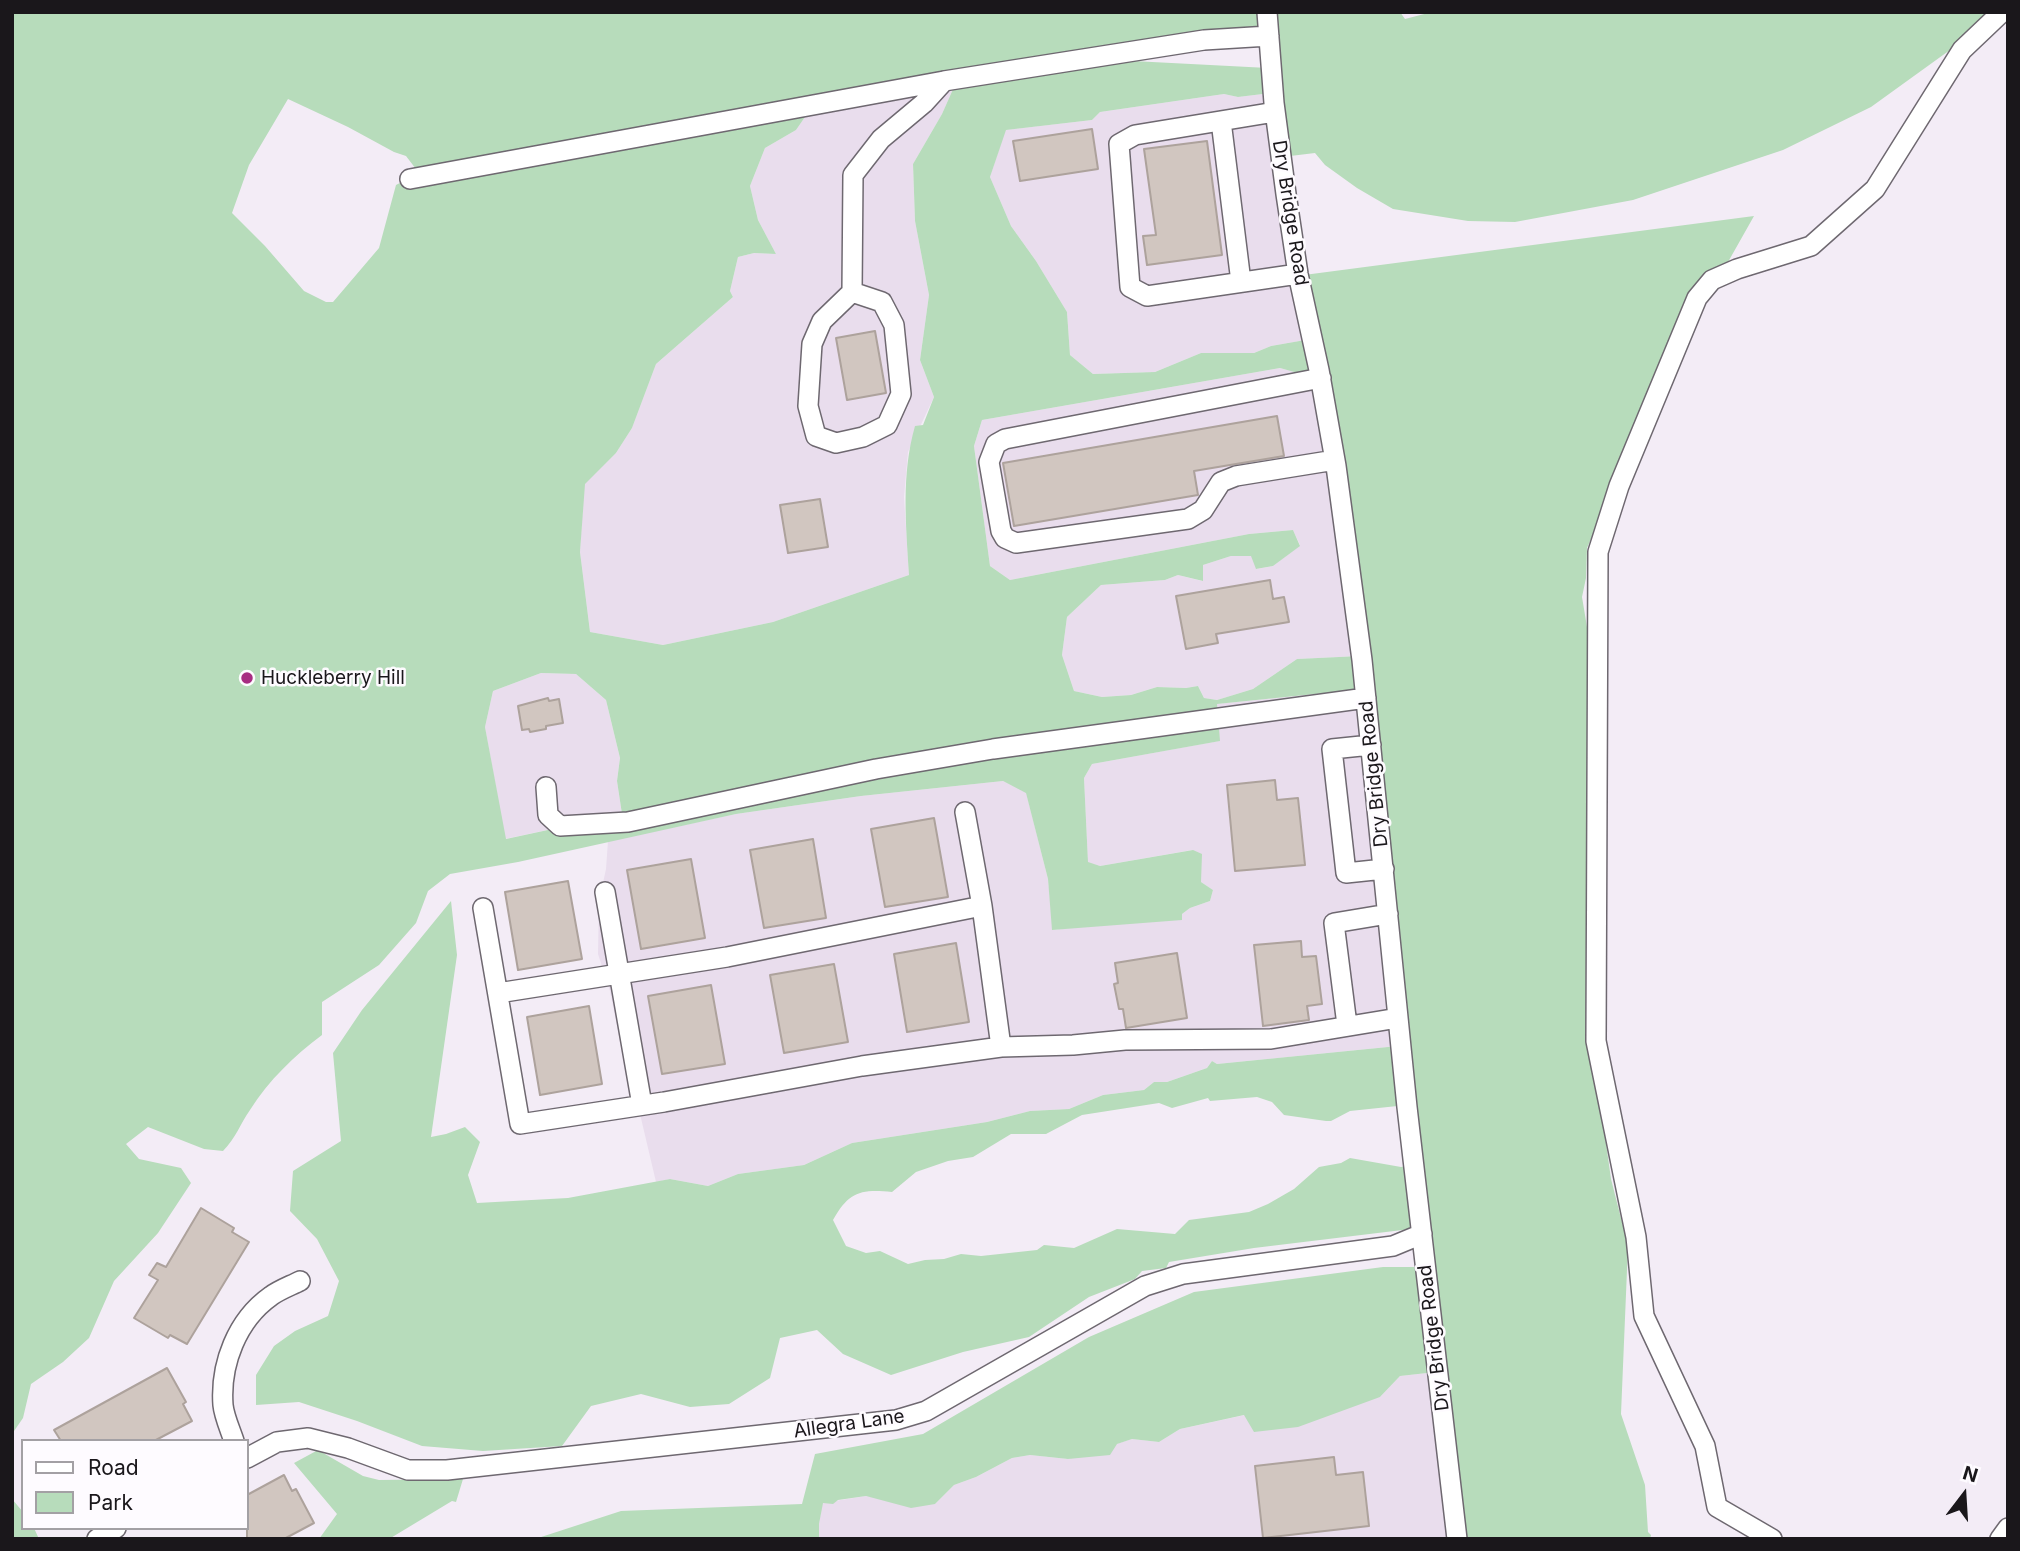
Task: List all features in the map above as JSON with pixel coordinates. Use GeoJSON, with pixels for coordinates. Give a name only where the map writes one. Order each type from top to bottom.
{"type":"FeatureCollection","features":[{"type":"Feature","properties":{"kind":"street","name":"Dry Bridge Road"},"geometry":{"type":"LineString","coordinates":[[1267,12],[1276,112],[1298,274],[1321,378],[1335,460],[1366,698],[1398,1018],[1457,1539]]}},
{"type":"Feature","properties":{"kind":"street"},"geometry":{"type":"LineString","coordinates":[[1772,1539],[1717,1507],[1705,1446],[1644,1316],[1636,1237],[1596,1041],[1598,552],[1619,486],[1697,298],[1712,280],[1737,269],[1811,246],[1875,189],[1962,50],[2002,12]]}},
{"type":"Feature","properties":{"kind":"street"},"geometry":{"type":"LineString","coordinates":[[411,179],[944,80],[1204,40],[1269,36]]}},
{"type":"Feature","properties":{"kind":"street"},"geometry":{"type":"LineString","coordinates":[[852,292],[882,302],[894,325],[901,394],[887,425],[863,437],[836,443],[816,436],[808,406],[812,344],[822,321],[852,292],[853,175],[880,139],[924,103],[944,80]]}},
{"type":"Feature","properties":{"kind":"street"},"geometry":{"type":"LineString","coordinates":[[1276,112],[1135,135],[1119,144],[1130,287],[1147,296],[1298,274]]}},
{"type":"Feature","properties":{"kind":"street"},"geometry":{"type":"LineString","coordinates":[[1227,120],[1246,281]]}},
{"type":"Feature","properties":{"kind":"street"},"geometry":{"type":"LineString","coordinates":[[1321,378],[1005,439],[996,444],[989,462],[1001,531],[1005,538],[1016,543],[1188,520],[1203,510],[1221,482],[1236,476],[1335,460]]}},
{"type":"Feature","properties":{"kind":"street"},"geometry":{"type":"LineString","coordinates":[[546,787],[548,815],[560,825],[628,822],[876,769],[993,749],[1366,698]]}},
{"type":"Feature","properties":{"kind":"street"},"geometry":{"type":"LineString","coordinates":[[1371,745],[1332,749],[1346,873],[1384,869]]}},
{"type":"Feature","properties":{"kind":"street"},"geometry":{"type":"LineString","coordinates":[[965,813],[982,906],[1001,1046]]}},
{"type":"Feature","properties":{"kind":"street"},"geometry":{"type":"LineString","coordinates":[[605,892],[642,1105]]}},
{"type":"Feature","properties":{"kind":"street"},"geometry":{"type":"LineString","coordinates":[[498,993],[727,957],[982,906]]}},
{"type":"Feature","properties":{"kind":"street"},"geometry":{"type":"LineString","coordinates":[[483,908],[520,1124],[862,1066],[1001,1046],[1073,1045],[1125,1040],[1270,1039],[1398,1018]]}},
{"type":"Feature","properties":{"kind":"street"},"geometry":{"type":"LineString","coordinates":[[1347,1025],[1334,923],[1388,914]]}},
{"type":"Feature","properties":{"kind":"street","name":"Allegra Lane"},"geometry":{"type":"LineString","coordinates":[[248,1457],[277,1442],[308,1438],[348,1448],[408,1470],[447,1471],[896,1420],[926,1411],[1146,1286],[1183,1274],[1392,1246],[1422,1234]]}},
{"type":"Feature","properties":{"kind":"street"},"geometry":{"type":"LineString","coordinates":[[233,1439],[223,1407],[224,1376],[231,1349],[248,1316],[272,1295],[300,1281]]}},
{"type":"Feature","properties":{"kind":"street"},"geometry":{"type":"LineString","coordinates":[[2000,1539],[2008,1528]]}},
{"type":"Feature","properties":{"kind":"street"},"geometry":{"type":"LineString","coordinates":[[97,1539],[113,1530]]}},
{"type":"Feature","properties":{"kind":"shaded area"},"geometry":{"type":"Polygon","coordinates":[[[958,78],[942,114],[913,164],[915,221],[929,295],[920,360],[934,397],[908,452],[904,497],[909,575],[773,622],[663,645],[590,632],[580,552],[584,484],[616,453],[632,428],[656,364],[733,297],[730,291],[738,257],[754,253],[776,254],[758,220],[750,186],[765,148],[796,130],[814,104],[958,78]]]}},
{"type":"Feature","properties":{"kind":"shaded area"},"geometry":{"type":"Polygon","coordinates":[[[1271,93],[1311,339],[1271,346],[1254,353],[1201,353],[1155,372],[1093,374],[1070,355],[1067,312],[1011,226],[990,177],[1005,130],[1092,120],[1100,112],[1224,94],[1238,97],[1271,93]]]}},
{"type":"Feature","properties":{"kind":"shaded area"},"geometry":{"type":"Polygon","coordinates":[[[1280,368],[1312,377],[1360,656],[1297,659],[1253,689],[1217,700],[1204,698],[1198,686],[1157,687],[1131,695],[1102,697],[1074,691],[1062,655],[1067,617],[1101,585],[1165,580],[1178,575],[1202,581],[1203,565],[1231,556],[1252,556],[1257,569],[1273,566],[1300,545],[1293,530],[1249,534],[1010,580],[990,566],[974,446],[982,420],[1280,368]]]}},
{"type":"Feature","properties":{"kind":"shaded area"},"geometry":{"type":"Polygon","coordinates":[[[541,673],[576,674],[606,700],[620,758],[617,781],[622,814],[505,839],[485,727],[493,691],[541,673]]]}},
{"type":"Feature","properties":{"kind":"shaded area"},"geometry":{"type":"Polygon","coordinates":[[[1365,689],[1398,1046],[1217,1064],[1212,1061],[1207,1068],[1167,1082],[1154,1082],[1144,1090],[1103,1095],[1069,1109],[1030,1111],[987,1122],[852,1143],[804,1165],[738,1174],[708,1186],[670,1179],[656,1182],[636,1097],[624,1061],[610,991],[598,954],[599,901],[606,869],[608,841],[736,814],[861,796],[1003,781],[1026,792],[1048,879],[1053,930],[1182,914],[1210,901],[1213,890],[1201,882],[1192,850],[1100,866],[1088,863],[1084,778],[1092,764],[1219,741],[1216,704],[1365,689]]]}},
{"type":"Feature","properties":{"kind":"shaded area"},"geometry":{"type":"Polygon","coordinates":[[[1436,1372],[1456,1539],[819,1539],[822,1503],[866,1496],[935,1504],[954,1485],[1012,1458],[1030,1455],[1068,1459],[1132,1439],[1159,1442],[1180,1429],[1245,1415],[1380,1397],[1400,1376],[1436,1372]]]}},
{"type":"Feature","properties":{"kind":"green space"},"geometry":{"type":"Polygon","coordinates":[[[12,12],[1400,12],[1405,19],[1432,12],[1990,12],[1968,37],[1871,107],[1783,150],[1633,200],[1515,222],[1468,221],[1393,209],[1357,188],[1325,165],[1315,153],[1282,157],[1271,93],[1238,97],[1224,94],[1100,112],[1092,120],[1006,130],[990,177],[1011,226],[1067,312],[1070,355],[1093,374],[1155,372],[1201,353],[1254,353],[1271,346],[1311,339],[1304,275],[1754,216],[1653,395],[1587,548],[1582,597],[1596,722],[1604,1129],[1611,1179],[1628,1246],[1621,1414],[1645,1485],[1650,1539],[1456,1539],[1436,1372],[1400,1376],[1380,1397],[1298,1427],[1254,1432],[1244,1415],[1180,1429],[1159,1442],[1132,1439],[1117,1444],[1110,1455],[1068,1459],[1030,1455],[1012,1458],[954,1485],[935,1504],[911,1508],[866,1496],[838,1500],[833,1504],[823,1503],[819,1539],[535,1539],[621,1511],[802,1504],[815,1454],[923,1434],[1089,1337],[1194,1292],[1383,1267],[1426,1267],[1419,1228],[1254,1248],[1169,1262],[1166,1268],[1142,1271],[1135,1279],[1089,1297],[1029,1337],[963,1352],[891,1375],[843,1354],[817,1330],[780,1338],[770,1378],[729,1404],[690,1407],[641,1394],[591,1406],[562,1446],[483,1451],[422,1446],[299,1402],[256,1405],[256,1375],[274,1346],[295,1331],[328,1316],[339,1281],[317,1239],[290,1211],[293,1171],[341,1141],[333,1053],[362,1010],[451,901],[457,955],[431,1137],[465,1127],[480,1142],[468,1175],[477,1203],[568,1198],[670,1179],[708,1186],[738,1174],[804,1165],[852,1143],[987,1122],[1030,1111],[1069,1109],[1103,1095],[1144,1090],[1154,1082],[1167,1082],[1207,1068],[1212,1061],[1217,1064],[1398,1046],[1364,689],[1217,704],[1220,741],[1092,764],[1084,778],[1088,862],[1100,866],[1193,850],[1202,854],[1201,882],[1213,890],[1210,901],[1190,908],[1182,914],[1182,920],[1052,930],[1048,879],[1026,793],[1003,781],[861,796],[736,814],[518,862],[450,874],[428,891],[416,923],[379,965],[322,1002],[322,1035],[274,1079],[257,1099],[223,1151],[204,1149],[148,1127],[126,1144],[139,1159],[181,1168],[191,1183],[158,1233],[114,1281],[89,1338],[63,1362],[31,1384],[23,1418],[12,1434],[12,12]],[[1270,45],[1075,58],[1268,68],[1270,45]],[[958,78],[814,104],[796,130],[765,148],[750,186],[758,220],[776,254],[754,253],[738,257],[730,291],[733,297],[656,364],[632,428],[616,453],[585,484],[580,552],[590,632],[663,645],[773,622],[909,575],[906,500],[908,463],[915,426],[923,425],[934,397],[920,360],[929,295],[915,221],[913,164],[942,114],[958,78]],[[288,99],[249,165],[232,213],[304,291],[326,302],[333,302],[379,248],[396,185],[419,173],[406,156],[288,99]],[[1280,368],[982,420],[974,446],[990,566],[1010,580],[1249,534],[1293,530],[1300,546],[1273,566],[1256,569],[1251,556],[1231,556],[1203,565],[1203,581],[1178,575],[1165,580],[1101,585],[1067,617],[1062,655],[1074,691],[1102,697],[1131,695],[1157,687],[1198,686],[1204,698],[1217,700],[1253,689],[1297,659],[1360,656],[1312,377],[1280,368]],[[541,673],[493,691],[485,727],[506,839],[622,814],[617,781],[620,758],[606,700],[576,674],[541,673]],[[1257,1097],[1210,1101],[1208,1098],[1172,1108],[1159,1103],[1082,1115],[1046,1134],[1011,1134],[973,1157],[948,1161],[916,1172],[892,1192],[872,1191],[856,1194],[844,1203],[833,1220],[846,1246],[866,1253],[880,1251],[908,1264],[961,1254],[981,1256],[1037,1250],[1044,1245],[1074,1248],[1117,1229],[1175,1234],[1189,1220],[1249,1212],[1268,1204],[1294,1189],[1319,1167],[1341,1163],[1350,1158],[1401,1167],[1413,1165],[1407,1105],[1350,1111],[1326,1121],[1284,1115],[1272,1102],[1257,1097]]]}},
{"type":"Feature","properties":{"kind":"green space"},"geometry":{"type":"Polygon","coordinates":[[[318,1450],[363,1476],[379,1480],[463,1479],[456,1502],[452,1501],[389,1539],[319,1539],[337,1514],[294,1463],[318,1450]]]}},
{"type":"Feature","properties":{"kind":"green space"},"geometry":{"type":"Polygon","coordinates":[[[12,1499],[21,1510],[21,1530],[35,1530],[39,1539],[12,1539],[12,1499]]]}},
{"type":"Feature","properties":{"kind":"building"},"geometry":{"type":"Polygon","coordinates":[[[1092,129],[1098,169],[1020,181],[1013,141],[1092,129]]]}},
{"type":"Feature","properties":{"kind":"building"},"geometry":{"type":"Polygon","coordinates":[[[1207,141],[1222,255],[1147,265],[1143,236],[1156,235],[1144,149],[1207,141]]]}},
{"type":"Feature","properties":{"kind":"building"},"geometry":{"type":"Polygon","coordinates":[[[875,331],[886,393],[847,400],[836,338],[875,331]]]}},
{"type":"Feature","properties":{"kind":"building"},"geometry":{"type":"Polygon","coordinates":[[[1277,416],[1284,456],[1194,471],[1198,495],[1014,526],[1003,463],[1277,416]]]}},
{"type":"Feature","properties":{"kind":"building"},"geometry":{"type":"Polygon","coordinates":[[[820,499],[828,547],[788,553],[780,505],[820,499]]]}},
{"type":"Feature","properties":{"kind":"building"},"geometry":{"type":"Polygon","coordinates":[[[1270,580],[1273,599],[1284,597],[1289,622],[1216,634],[1218,643],[1186,649],[1176,596],[1270,580]]]}},
{"type":"Feature","properties":{"kind":"building"},"geometry":{"type":"Polygon","coordinates":[[[548,698],[549,701],[559,699],[563,723],[530,732],[529,729],[522,730],[518,706],[548,698]]]}},
{"type":"Feature","properties":{"kind":"building"},"geometry":{"type":"Polygon","coordinates":[[[1275,780],[1277,800],[1298,798],[1305,865],[1235,871],[1227,785],[1275,780]]]}},
{"type":"Feature","properties":{"kind":"building"},"geometry":{"type":"Polygon","coordinates":[[[934,818],[948,897],[885,907],[871,829],[934,818]]]}},
{"type":"Feature","properties":{"kind":"building"},"geometry":{"type":"Polygon","coordinates":[[[813,839],[826,918],[764,928],[750,850],[813,839]]]}},
{"type":"Feature","properties":{"kind":"building"},"geometry":{"type":"Polygon","coordinates":[[[691,859],[705,938],[641,949],[627,870],[691,859]]]}},
{"type":"Feature","properties":{"kind":"building"},"geometry":{"type":"Polygon","coordinates":[[[568,881],[582,959],[518,970],[505,892],[568,881]]]}},
{"type":"Feature","properties":{"kind":"building"},"geometry":{"type":"Polygon","coordinates":[[[1301,941],[1302,957],[1316,956],[1322,1004],[1307,1006],[1309,1020],[1263,1026],[1254,945],[1301,941]]]}},
{"type":"Feature","properties":{"kind":"building"},"geometry":{"type":"Polygon","coordinates":[[[956,943],[969,1022],[907,1032],[894,954],[956,943]]]}},
{"type":"Feature","properties":{"kind":"building"},"geometry":{"type":"Polygon","coordinates":[[[1177,953],[1187,1018],[1126,1028],[1123,1009],[1119,1009],[1114,984],[1118,983],[1115,963],[1177,953]]]}},
{"type":"Feature","properties":{"kind":"building"},"geometry":{"type":"Polygon","coordinates":[[[834,964],[848,1042],[784,1053],[770,975],[834,964]]]}},
{"type":"Feature","properties":{"kind":"building"},"geometry":{"type":"Polygon","coordinates":[[[711,985],[725,1064],[662,1074],[648,996],[711,985]]]}},
{"type":"Feature","properties":{"kind":"building"},"geometry":{"type":"Polygon","coordinates":[[[589,1006],[602,1084],[540,1095],[527,1017],[589,1006]]]}},
{"type":"Feature","properties":{"kind":"building"},"geometry":{"type":"Polygon","coordinates":[[[201,1208],[234,1228],[232,1232],[249,1242],[187,1344],[170,1335],[168,1338],[134,1318],[158,1280],[149,1275],[157,1263],[166,1267],[201,1208]]]}},
{"type":"Feature","properties":{"kind":"building"},"geometry":{"type":"Polygon","coordinates":[[[167,1368],[186,1402],[183,1404],[192,1421],[158,1439],[60,1439],[54,1430],[167,1368]]]}},
{"type":"Feature","properties":{"kind":"building"},"geometry":{"type":"Polygon","coordinates":[[[1334,1457],[1336,1475],[1363,1472],[1369,1526],[1263,1538],[1255,1466],[1334,1457]]]}},
{"type":"Feature","properties":{"kind":"building"},"geometry":{"type":"Polygon","coordinates":[[[284,1475],[292,1491],[296,1489],[314,1523],[284,1539],[247,1539],[248,1494],[284,1475]]]}},
{"type":"Feature","properties":{"kind":"place","name":"Huckleberry Hill"},"geometry":{"type":"Point","coordinates":[247,678]}}]}
